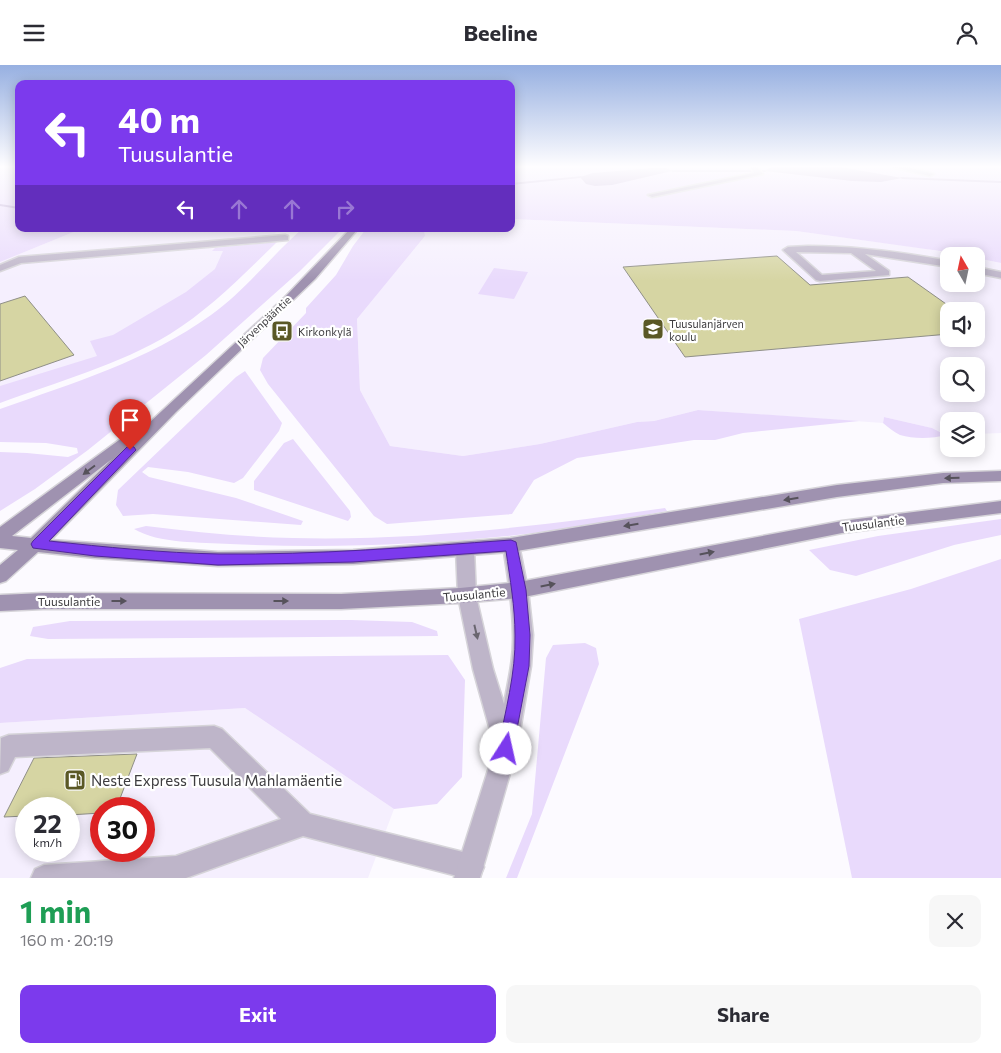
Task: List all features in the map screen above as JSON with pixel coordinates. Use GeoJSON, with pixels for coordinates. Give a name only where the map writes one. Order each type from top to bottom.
{"type":"FeatureCollection","features":[{"type":"Feature","properties":{"kind":"main road","name":"Järvenpääntie"},"geometry":{"type":"LineString","coordinates":[[0,576],[37,544],[170,409],[329,260],[352,232]]}},
{"type":"Feature","properties":{"kind":"main road","name":"Järvenpääntie"},"geometry":{"type":"LineString","coordinates":[[0,536],[170,409]]}},
{"type":"Feature","properties":{"kind":"main road"},"geometry":{"type":"LineString","coordinates":[[0,541],[95,551],[218,559],[353,557],[465,550],[511,545],[837,491],[943,478],[1001,476]]}},
{"type":"Feature","properties":{"kind":"main road","name":"Tuusulantie"},"geometry":{"type":"LineString","coordinates":[[0,603],[43,601],[337,601],[467,596],[519,590],[842,527],[1001,507]]}},
{"type":"Feature","properties":{"kind":"street"},"geometry":{"type":"LineString","coordinates":[[0,267],[19,260],[285,238]]}},
{"type":"Feature","properties":{"kind":"street"},"geometry":{"type":"LineString","coordinates":[[853,250],[886,273],[820,278],[788,250],[812,248],[853,250],[886,253],[940,263]]}},
{"type":"Feature","properties":{"kind":"street"},"geometry":{"type":"LineString","coordinates":[[985,272],[1001,275]]}},
{"type":"Feature","properties":{"kind":"street"},"geometry":{"type":"LineString","coordinates":[[0,763],[9,746],[116,739],[214,737],[303,824],[469,873],[506,749],[521,666],[523,635],[519,590],[511,545]]}},
{"type":"Feature","properties":{"kind":"street"},"geometry":{"type":"LineString","coordinates":[[465,550],[467,596],[482,669],[506,749]]}},
{"type":"Feature","properties":{"kind":"street"},"geometry":{"type":"LineString","coordinates":[[44,878],[176,869],[303,824]]}},
{"type":"Feature","properties":{"kind":"shaded area"},"geometry":{"type":"Polygon","coordinates":[[[0,205],[15,205],[15,232],[74,232],[0,262],[0,205]]]}},
{"type":"Feature","properties":{"kind":"shaded area"},"geometry":{"type":"Polygon","coordinates":[[[515,205],[1001,205],[1001,263],[985,260],[985,247],[940,247],[940,251],[796,231],[515,219],[515,205]]]}},
{"type":"Feature","properties":{"kind":"shaded area","name":"Tuusulanjärven koulu"},"geometry":{"type":"Polygon","coordinates":[[[515,219],[796,231],[921,248],[940,251],[940,293],[985,293],[985,260],[1001,263],[1001,433],[985,434],[985,412],[940,412],[940,432],[932,428],[884,417],[883,423],[698,410],[540,444],[463,456],[390,446],[360,390],[357,319],[425,236],[424,232],[515,232],[515,219]]]}},
{"type":"Feature","properties":{"kind":"shaded area"},"geometry":{"type":"Polygon","coordinates":[[[74,232],[277,232],[182,317],[93,366],[0,396],[0,262],[74,232]]]}},
{"type":"Feature","properties":{"kind":"shaded area"},"geometry":{"type":"Polygon","coordinates":[[[299,232],[339,232],[300,271],[206,355],[88,450],[35,489],[0,511],[0,452],[68,457],[78,453],[77,448],[46,443],[0,442],[0,409],[109,369],[187,331],[223,306],[299,232]]]}},
{"type":"Feature","properties":{"kind":"shaded area"},"geometry":{"type":"Polygon","coordinates":[[[364,232],[424,232],[425,236],[357,319],[360,390],[390,446],[463,456],[540,444],[698,410],[859,421],[743,433],[715,440],[694,440],[577,458],[534,480],[512,514],[387,524],[374,516],[268,384],[260,370],[263,358],[306,313],[306,308],[336,275],[364,232]]]}},
{"type":"Feature","properties":{"kind":"shaded area"},"geometry":{"type":"Polygon","coordinates":[[[277,242],[212,303],[170,334],[109,364],[0,403],[0,386],[97,356],[90,341],[113,335],[186,292],[215,269],[223,251],[212,251],[215,248],[277,242]]]}},
{"type":"Feature","properties":{"kind":"shaded area"},"geometry":{"type":"Polygon","coordinates":[[[494,268],[528,272],[514,299],[478,294],[494,268]]]}},
{"type":"Feature","properties":{"kind":"shaded area"},"geometry":{"type":"Polygon","coordinates":[[[245,371],[282,423],[279,431],[243,478],[234,483],[188,472],[148,467],[142,472],[149,477],[236,498],[303,521],[301,525],[153,514],[123,516],[116,505],[118,490],[236,377],[245,371]]]}},
{"type":"Feature","properties":{"kind":"shaded area"},"geometry":{"type":"Polygon","coordinates":[[[884,417],[932,428],[940,432],[940,436],[923,438],[900,435],[883,423],[884,417]]]}},
{"type":"Feature","properties":{"kind":"shaded area"},"geometry":{"type":"Polygon","coordinates":[[[293,439],[350,511],[351,517],[348,521],[254,490],[254,481],[284,443],[293,439]]]}},
{"type":"Feature","properties":{"kind":"shaded area"},"geometry":{"type":"Polygon","coordinates":[[[665,508],[667,511],[559,530],[478,539],[395,544],[313,546],[193,542],[168,540],[144,534],[134,529],[146,526],[219,534],[274,537],[386,537],[479,531],[665,508]]]}},
{"type":"Feature","properties":{"kind":"shaded area"},"geometry":{"type":"Polygon","coordinates":[[[1001,519],[1001,535],[954,545],[856,576],[830,570],[809,550],[878,536],[1001,519]]]}},
{"type":"Feature","properties":{"kind":"shaded area"},"geometry":{"type":"Polygon","coordinates":[[[1001,559],[1001,878],[852,878],[799,619],[911,589],[1001,559]]]}},
{"type":"Feature","properties":{"kind":"shaded area"},"geometry":{"type":"Polygon","coordinates":[[[351,620],[412,622],[437,631],[438,636],[48,639],[30,636],[33,627],[70,621],[351,620]]]}},
{"type":"Feature","properties":{"kind":"shaded area"},"geometry":{"type":"Polygon","coordinates":[[[585,643],[596,648],[599,664],[517,878],[506,878],[532,814],[546,658],[553,645],[585,643]]]}},
{"type":"Feature","properties":{"kind":"shaded area"},"geometry":{"type":"Polygon","coordinates":[[[448,655],[465,680],[462,777],[437,804],[394,809],[245,708],[0,723],[0,668],[27,659],[448,655]]]}},
{"type":"Feature","properties":{"kind":"shaded area"},"geometry":{"type":"Polygon","coordinates":[[[245,708],[394,809],[368,878],[0,878],[0,723],[245,708]]]}},
{"type":"Feature","properties":{"kind":"building"},"geometry":{"type":"Polygon","coordinates":[[[777,256],[810,285],[908,277],[943,302],[940,302],[940,335],[685,357],[623,267],[777,256]]]}},
{"type":"Feature","properties":{"kind":"building"},"geometry":{"type":"Polygon","coordinates":[[[25,296],[74,355],[0,381],[0,304],[25,296]]]}},
{"type":"Feature","properties":{"kind":"building"},"geometry":{"type":"Polygon","coordinates":[[[137,754],[121,797],[90,797],[90,814],[80,814],[80,797],[15,797],[15,816],[4,817],[34,758],[137,754]]]}},
{"type":"Feature","properties":{"kind":"waterway"},"geometry":{"type":"LineString","coordinates":[[0,205],[15,207]]}},
{"type":"Feature","properties":{"kind":"place","name":"Tuusulanjärven koulu"},"geometry":{"type":"Point","coordinates":[653,329]}},
{"type":"Feature","properties":{"kind":"place","name":"Kirkonkylä"},"geometry":{"type":"Point","coordinates":[282,331]}},
{"type":"Feature","properties":{"kind":"place","name":"Neste Express Tuusula Mahlamäentie"},"geometry":{"type":"Point","coordinates":[75,780]}},
{"type":"Feature","properties":{"kind":"route"},"geometry":{"type":"LineString","coordinates":[[130,450],[37,544],[95,551],[218,559],[353,557],[465,550],[511,545],[519,590],[523,635],[521,666],[506,749]]}}]}
